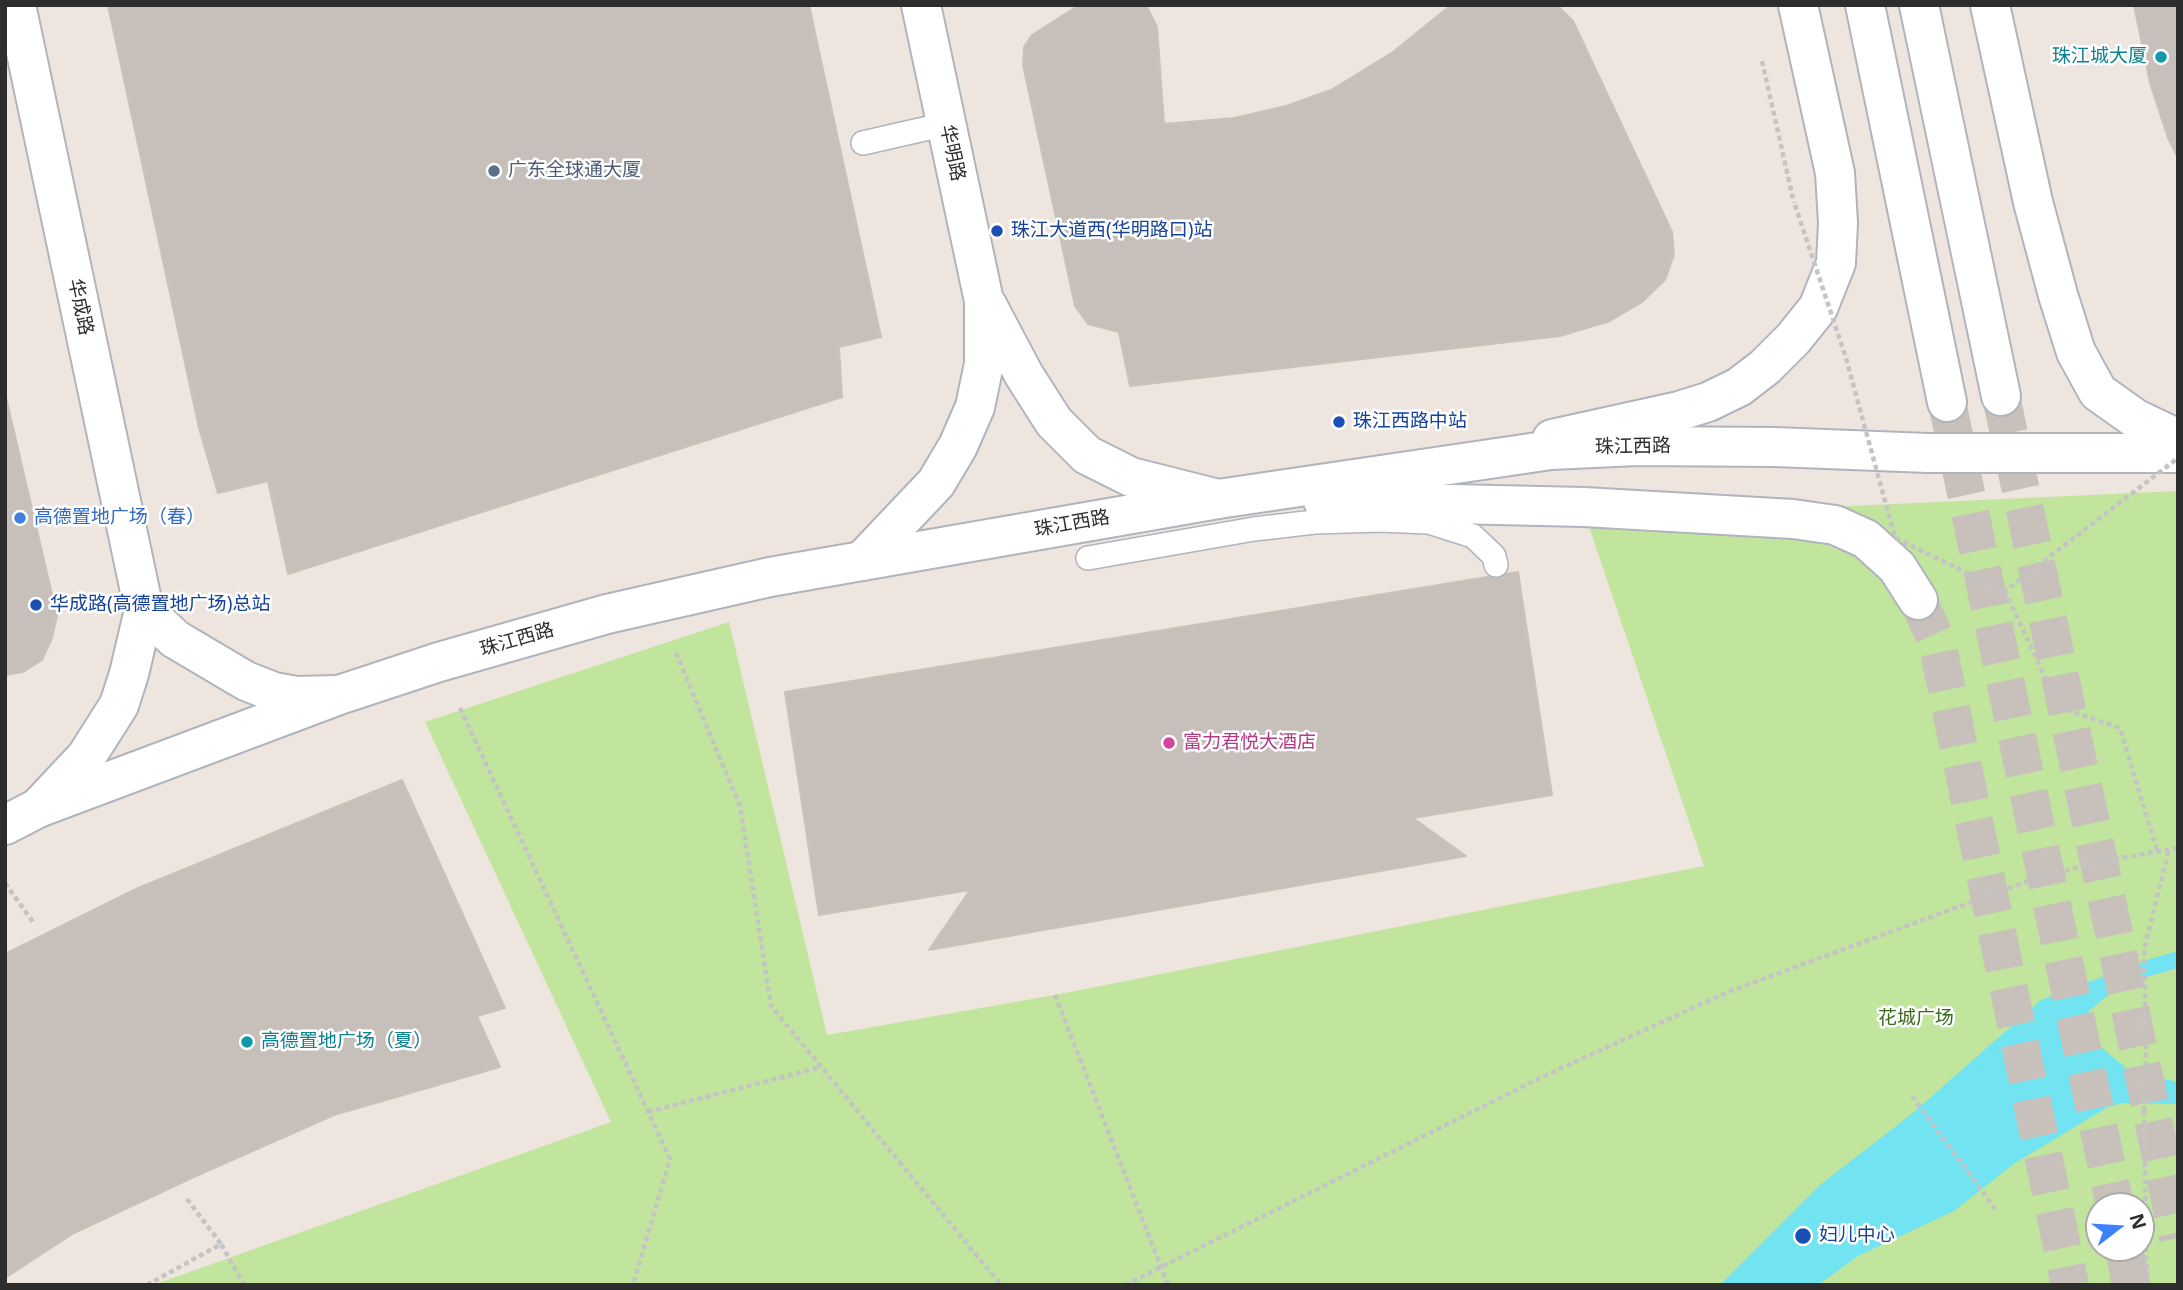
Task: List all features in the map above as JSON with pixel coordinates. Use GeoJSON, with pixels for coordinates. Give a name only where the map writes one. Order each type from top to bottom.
{"type":"FeatureCollection","features":[{"type":"Feature","properties":{"kind":"main road","name":"华成路"},"geometry":{"type":"LineString","coordinates":[[16,5],[16,61],[144,610]]}},
{"type":"Feature","properties":{"kind":"main road","name":"华明路"},"geometry":{"type":"LineString","coordinates":[[920,5],[984,301]]}},
{"type":"Feature","properties":{"kind":"main road"},"geometry":{"type":"LineString","coordinates":[[1417,469],[1679,411],[1708,402],[1739,387],[1765,367],[1793,339],[1818,308],[1836,263],[1838,223],[1835,173],[1798,5]]}},
{"type":"Feature","properties":{"kind":"main road"},"geometry":{"type":"LineString","coordinates":[[1865,5],[1947,402]]}},
{"type":"Feature","properties":{"kind":"main road"},"geometry":{"type":"LineString","coordinates":[[1919,5],[2001,396]]}},
{"type":"Feature","properties":{"kind":"main road"},"geometry":{"type":"LineString","coordinates":[[1990,5],[2033,202],[2076,352],[2098,392],[2136,419],[2178,439]]}},
{"type":"Feature","properties":{"kind":"main road"},"geometry":{"type":"LineString","coordinates":[[984,301],[1024,375],[1054,422],[1087,455],[1131,477],[1219,499],[1584,508],[1793,519],[1835,524],[1866,539],[1896,567],[1918,600]]}},
{"type":"Feature","properties":{"kind":"main road"},"geometry":{"type":"LineString","coordinates":[[862,561],[936,483],[958,446],[975,407],[984,364],[984,301]]}},
{"type":"Feature","properties":{"kind":"main road","name":"珠江西路"},"geometry":{"type":"LineString","coordinates":[[22,817],[339,695],[439,662],[607,614],[770,577],[1219,499],[1551,450],[1637,446],[1775,447],[1928,453],[2178,455]]}},
{"type":"Feature","properties":{"kind":"main road"},"geometry":{"type":"LineString","coordinates":[[144,610],[175,639],[246,681],[274,692],[296,696],[339,695]]}},
{"type":"Feature","properties":{"kind":"main road"},"geometry":{"type":"LineString","coordinates":[[22,817],[86,757],[118,705],[130,674],[144,610]]}},
{"type":"Feature","properties":{"kind":"lane"},"geometry":{"type":"LineString","coordinates":[[863,143],[946,124]]}},
{"type":"Feature","properties":{"kind":"lane"},"geometry":{"type":"LineString","coordinates":[[1088,558],[1254,529],[1315,522],[1379,520],[1429,522],[1473,536],[1494,556],[1496,565]]}},
{"type":"Feature","properties":{"kind":"path"},"geometry":{"type":"LineString","coordinates":[[1762,61],[1795,205],[1846,358],[1895,538],[2005,591],[2059,707],[2120,728],[2157,851]]}},
{"type":"Feature","properties":{"kind":"path"},"geometry":{"type":"LineString","coordinates":[[2005,591],[2178,455]]}},
{"type":"Feature","properties":{"kind":"path"},"geometry":{"type":"LineString","coordinates":[[676,653],[740,806],[771,1006],[1001,1285]]}},
{"type":"Feature","properties":{"kind":"path"},"geometry":{"type":"LineString","coordinates":[[460,708],[670,1158],[633,1285]]}},
{"type":"Feature","properties":{"kind":"path"},"geometry":{"type":"LineString","coordinates":[[1125,1285],[1544,1076],[1728,992],[2023,883],[2092,863],[2178,848]]}},
{"type":"Feature","properties":{"kind":"path"},"geometry":{"type":"LineString","coordinates":[[2148,1285],[2144,950],[2169,849]]}},
{"type":"Feature","properties":{"kind":"path"},"geometry":{"type":"LineString","coordinates":[[5,883],[33,922]]}},
{"type":"Feature","properties":{"kind":"path"},"geometry":{"type":"LineString","coordinates":[[1055,995],[1168,1285]]}},
{"type":"Feature","properties":{"kind":"path"},"geometry":{"type":"LineString","coordinates":[[648,1112],[821,1067]]}},
{"type":"Feature","properties":{"kind":"path"},"geometry":{"type":"LineString","coordinates":[[1912,1096],[1995,1209]]}},
{"type":"Feature","properties":{"kind":"path"},"geometry":{"type":"LineString","coordinates":[[187,1199],[221,1244],[244,1285]]}},
{"type":"Feature","properties":{"kind":"path"},"geometry":{"type":"LineString","coordinates":[[147,1285],[221,1244]]}},
{"type":"Feature","properties":{"kind":"green space","name":"花城广场"},"geometry":{"type":"Polygon","coordinates":[[[2178,491],[2178,1285],[153,1285],[611,1122],[425,722],[729,622],[827,1035],[1055,995],[1704,866],[1586,518],[2178,491]]]}},
{"type":"Feature","properties":{"kind":"water"},"geometry":{"type":"Polygon","coordinates":[[[2178,951],[2178,968],[2142,978],[2113,991],[2089,1011],[2085,1026],[2090,1038],[2131,1072],[2178,1082],[2178,1104],[2123,1103],[2108,1107],[2015,1163],[1954,1211],[1858,1256],[1818,1285],[1720,1285],[1820,1185],[1914,1112],[2041,1000],[2178,951]]]}},
{"type":"Feature","properties":{"kind":"building","name":"广东全球通大厦"},"geometry":{"type":"Polygon","coordinates":[[[108,5],[809,5],[881,337],[839,347],[842,397],[288,574],[268,481],[218,493],[199,428],[108,5]]]}},
{"type":"Feature","properties":{"kind":"building"},"geometry":{"type":"Polygon","coordinates":[[[1079,5],[1146,5],[1157,27],[1164,124],[1234,118],[1286,106],[1331,90],[1393,52],[1451,5],[1557,5],[1573,21],[1672,232],[1674,255],[1665,280],[1642,302],[1610,321],[1560,336],[1130,386],[1119,332],[1088,324],[1075,306],[1023,65],[1024,47],[1032,35],[1079,5]]]}},
{"type":"Feature","properties":{"kind":"building","name":"珠江城大厦"},"geometry":{"type":"Polygon","coordinates":[[[2134,5],[2178,5],[2178,158],[2168,138],[2150,83],[2134,5]]]}},
{"type":"Feature","properties":{"kind":"building","name":"高德置地广场（春）"},"geometry":{"type":"Polygon","coordinates":[[[5,393],[57,616],[52,638],[42,660],[23,672],[5,675],[5,393]]]}},
{"type":"Feature","properties":{"kind":"building","name":"富力君悦大酒店"},"geometry":{"type":"Polygon","coordinates":[[[1518,572],[1552,795],[1413,818],[1466,856],[929,950],[970,890],[819,915],[785,692],[1518,572]]]}},
{"type":"Feature","properties":{"kind":"building","name":"高德置地广场（夏）"},"geometry":{"type":"Polygon","coordinates":[[[402,780],[505,1008],[477,1016],[500,1067],[334,1115],[74,1233],[5,1278],[5,954],[136,889],[402,780]]]}},
{"type":"Feature","properties":{"kind":"tunnel"},"geometry":{"type":"LineString","coordinates":[[2001,396],[2178,1238]]}},
{"type":"Feature","properties":{"kind":"tunnel"},"geometry":{"type":"LineString","coordinates":[[1947,402],[2112,1192]]}},
{"type":"Feature","properties":{"kind":"tunnel"},"geometry":{"type":"LineString","coordinates":[[1918,600],[1937,642],[2070,1285]]}},
{"type":"Feature","properties":{"kind":"tunnel"},"geometry":{"type":"LineString","coordinates":[[2127,1262],[2131,1285]]}},
{"type":"Feature","properties":{"kind":"place","name":"珠江城大厦"},"geometry":{"type":"Point","coordinates":[2161,57]}},
{"type":"Feature","properties":{"kind":"place","name":"广东全球通大厦"},"geometry":{"type":"Point","coordinates":[494,171]}},
{"type":"Feature","properties":{"kind":"place","name":"珠江大道西(华明路口)站"},"geometry":{"type":"Point","coordinates":[997,231]}},
{"type":"Feature","properties":{"kind":"place","name":"珠江西路中站"},"geometry":{"type":"Point","coordinates":[1339,422]}},
{"type":"Feature","properties":{"kind":"place","name":"高德置地广场（春）"},"geometry":{"type":"Point","coordinates":[20,518]}},
{"type":"Feature","properties":{"kind":"place","name":"华成路(高德置地广场)总站"},"geometry":{"type":"Point","coordinates":[36,605]}},
{"type":"Feature","properties":{"kind":"place","name":"富力君悦大酒店"},"geometry":{"type":"Point","coordinates":[1169,743]}},
{"type":"Feature","properties":{"kind":"place","name":"高德置地广场（夏）"},"geometry":{"type":"Point","coordinates":[247,1042]}},
{"type":"Feature","properties":{"kind":"place","name":"妇儿中心"},"geometry":{"type":"Point","coordinates":[1803,1236]}}]}
